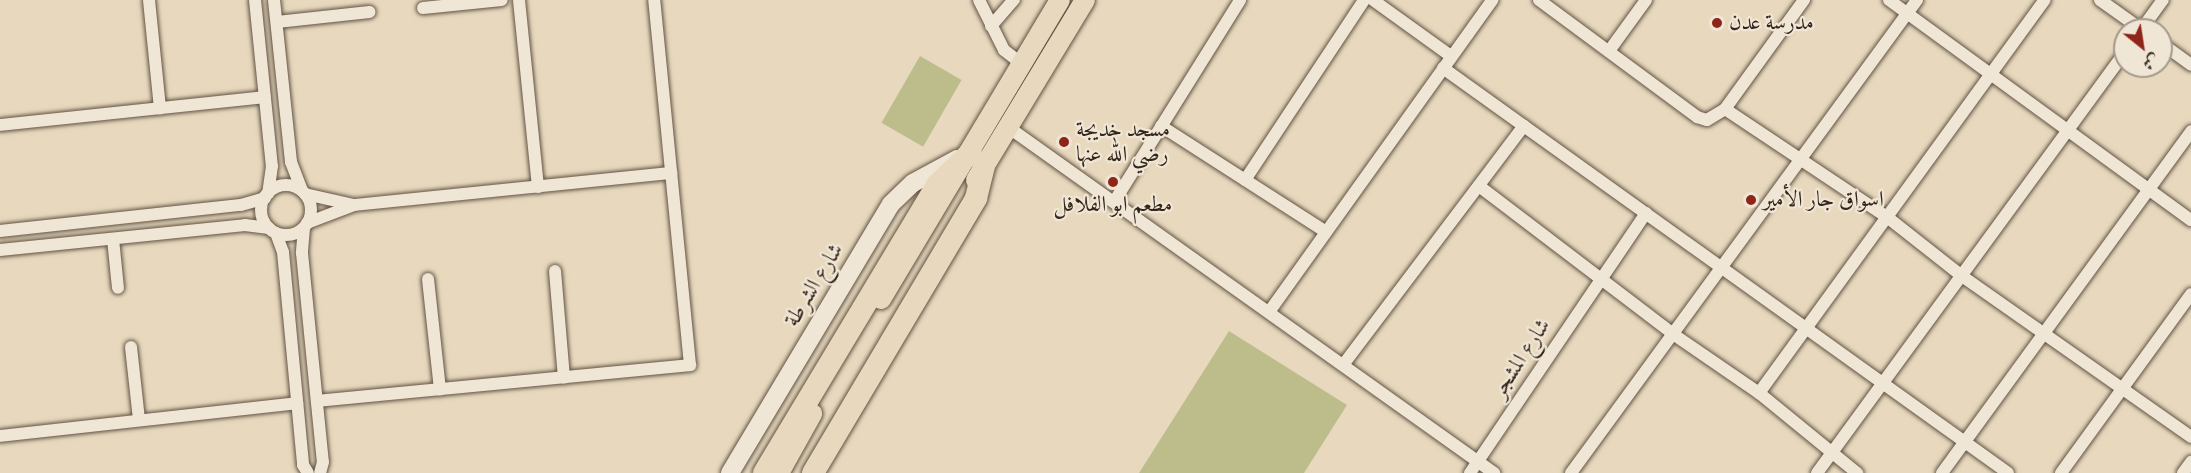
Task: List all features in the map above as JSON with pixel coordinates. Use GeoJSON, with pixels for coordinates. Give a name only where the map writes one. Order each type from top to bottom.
{"type":"FeatureCollection","features":[{"type":"Feature","properties":{"kind":"highway"},"geometry":{"type":"LineString","coordinates":[[764,473],[937,185],[977,159]]}},
{"type":"Feature","properties":{"kind":"highway"},"geometry":{"type":"LineString","coordinates":[[813,473],[976,198],[977,159]]}},
{"type":"Feature","properties":{"kind":"main road"},"geometry":{"type":"LineString","coordinates":[[802,473],[977,159],[1022,64],[1060,0]]}},
{"type":"Feature","properties":{"kind":"main road"},"geometry":{"type":"LineString","coordinates":[[778,473],[809,418],[977,159],[1008,127],[1085,0]]}},
{"type":"Feature","properties":{"kind":"street"},"geometry":{"type":"LineString","coordinates":[[149,0],[160,108]]}},
{"type":"Feature","properties":{"kind":"street"},"geometry":{"type":"LineString","coordinates":[[255,0],[272,173],[262,210],[283,252],[303,465],[308,473]]}},
{"type":"Feature","properties":{"kind":"street"},"geometry":{"type":"LineString","coordinates":[[274,0],[292,170],[311,211],[306,225],[302,253],[323,462],[320,473]]}},
{"type":"Feature","properties":{"kind":"street"},"geometry":{"type":"LineString","coordinates":[[423,8],[502,0]]}},
{"type":"Feature","properties":{"kind":"street"},"geometry":{"type":"LineString","coordinates":[[519,0],[538,187]]}},
{"type":"Feature","properties":{"kind":"street"},"geometry":{"type":"LineString","coordinates":[[317,402],[690,365],[654,0]]}},
{"type":"Feature","properties":{"kind":"street"},"geometry":{"type":"LineString","coordinates":[[979,0],[1004,50],[1022,64]]}},
{"type":"Feature","properties":{"kind":"street"},"geometry":{"type":"LineString","coordinates":[[991,26],[1014,0]]}},
{"type":"Feature","properties":{"kind":"street"},"geometry":{"type":"LineString","coordinates":[[1114,201],[1240,0]]}},
{"type":"Feature","properties":{"kind":"street"},"geometry":{"type":"LineString","coordinates":[[1245,180],[1364,0]]}},
{"type":"Feature","properties":{"kind":"street"},"geometry":{"type":"LineString","coordinates":[[1373,0],[1452,56]]}},
{"type":"Feature","properties":{"kind":"street"},"geometry":{"type":"LineString","coordinates":[[1269,312],[1492,0]]}},
{"type":"Feature","properties":{"kind":"street"},"geometry":{"type":"LineString","coordinates":[[1539,0],[1697,117],[1717,117],[1725,109],[1804,0]]}},
{"type":"Feature","properties":{"kind":"street"},"geometry":{"type":"LineString","coordinates":[[1609,51],[1646,0]]}},
{"type":"Feature","properties":{"kind":"street"},"geometry":{"type":"LineString","coordinates":[[1889,0],[2191,220]]}},
{"type":"Feature","properties":{"kind":"street"},"geometry":{"type":"LineString","coordinates":[[1572,473],[1917,0]]}},
{"type":"Feature","properties":{"kind":"street"},"geometry":{"type":"LineString","coordinates":[[1759,393],[2045,0]]}},
{"type":"Feature","properties":{"kind":"street"},"geometry":{"type":"LineString","coordinates":[[2100,0],[2125,18]]}},
{"type":"Feature","properties":{"kind":"street"},"geometry":{"type":"LineString","coordinates":[[2150,18],[2163,0]]}},
{"type":"Feature","properties":{"kind":"street"},"geometry":{"type":"LineString","coordinates":[[277,22],[369,12]]}},
{"type":"Feature","properties":{"kind":"street"},"geometry":{"type":"LineString","coordinates":[[2173,52],[2191,65]]}},
{"type":"Feature","properties":{"kind":"street"},"geometry":{"type":"LineString","coordinates":[[1443,68],[2008,473]]}},
{"type":"Feature","properties":{"kind":"street"},"geometry":{"type":"LineString","coordinates":[[1817,473],[2113,68]]}},
{"type":"Feature","properties":{"kind":"street"},"geometry":{"type":"LineString","coordinates":[[0,125],[265,97]]}},
{"type":"Feature","properties":{"kind":"street"},"geometry":{"type":"LineString","coordinates":[[1725,109],[1799,161],[1887,217],[1962,276],[2191,437]]}},
{"type":"Feature","properties":{"kind":"street"},"geometry":{"type":"LineString","coordinates":[[1161,126],[1326,232]]}},
{"type":"Feature","properties":{"kind":"street"},"geometry":{"type":"LineString","coordinates":[[1343,365],[1524,126]]}},
{"type":"Feature","properties":{"kind":"street"},"geometry":{"type":"LineString","coordinates":[[1008,127],[1494,473]]}},
{"type":"Feature","properties":{"kind":"street"},"geometry":{"type":"LineString","coordinates":[[1942,473],[2191,131]]}},
{"type":"Feature","properties":{"kind":"street","name":"شارع الشرطة"},"geometry":{"type":"LineString","coordinates":[[730,473],[891,204],[913,183],[977,159]]}},
{"type":"Feature","properties":{"kind":"street"},"geometry":{"type":"LineString","coordinates":[[0,250],[245,225],[287,235],[354,205],[671,173]]}},
{"type":"Feature","properties":{"kind":"street"},"geometry":{"type":"LineString","coordinates":[[0,231],[241,206],[267,196],[284,186],[354,205]]}},
{"type":"Feature","properties":{"kind":"street"},"geometry":{"type":"LineString","coordinates":[[1479,186],[1673,334],[1759,393],[1857,473]]}},
{"type":"Feature","properties":{"kind":"street","name":"شارع المشجر"},"geometry":{"type":"LineString","coordinates":[[1470,473],[1599,277],[1646,213]]}},
{"type":"Feature","properties":{"kind":"street"},"geometry":{"type":"LineString","coordinates":[[113,238],[118,288]]}},
{"type":"Feature","properties":{"kind":"street"},"geometry":{"type":"LineString","coordinates":[[555,271],[564,378]]}},
{"type":"Feature","properties":{"kind":"street"},"geometry":{"type":"LineString","coordinates":[[428,279],[440,389]]}},
{"type":"Feature","properties":{"kind":"street"},"geometry":{"type":"LineString","coordinates":[[2061,473],[2191,294]]}},
{"type":"Feature","properties":{"kind":"street"},"geometry":{"type":"LineString","coordinates":[[131,347],[139,420]]}},
{"type":"Feature","properties":{"kind":"street"},"geometry":{"type":"LineString","coordinates":[[0,435],[297,403]]}},
{"type":"Feature","properties":{"kind":"street"},"geometry":{"type":"LineString","coordinates":[[2183,473],[2191,462]]}},
{"type":"Feature","properties":{"kind":"green space"},"geometry":{"type":"Polygon","coordinates":[[[920,56],[962,80],[923,147],[882,123],[920,56]]]}},
{"type":"Feature","properties":{"kind":"green space"},"geometry":{"type":"Polygon","coordinates":[[[1229,331],[1347,405],[1304,473],[1139,473],[1229,331]]]}},
{"type":"Feature","properties":{"kind":"place","name":"مدرسة عدن"},"geometry":{"type":"Point","coordinates":[1717,23]}},
{"type":"Feature","properties":{"kind":"place","name":"مسجد خديجة رضي الله عنها"},"geometry":{"type":"Point","coordinates":[1064,142]}},
{"type":"Feature","properties":{"kind":"place","name":"مطعم ابو الفلافل"},"geometry":{"type":"Point","coordinates":[1113,182]}},
{"type":"Feature","properties":{"kind":"place","name":"اسواق جار الأمير"},"geometry":{"type":"Point","coordinates":[1751,200]}}]}
